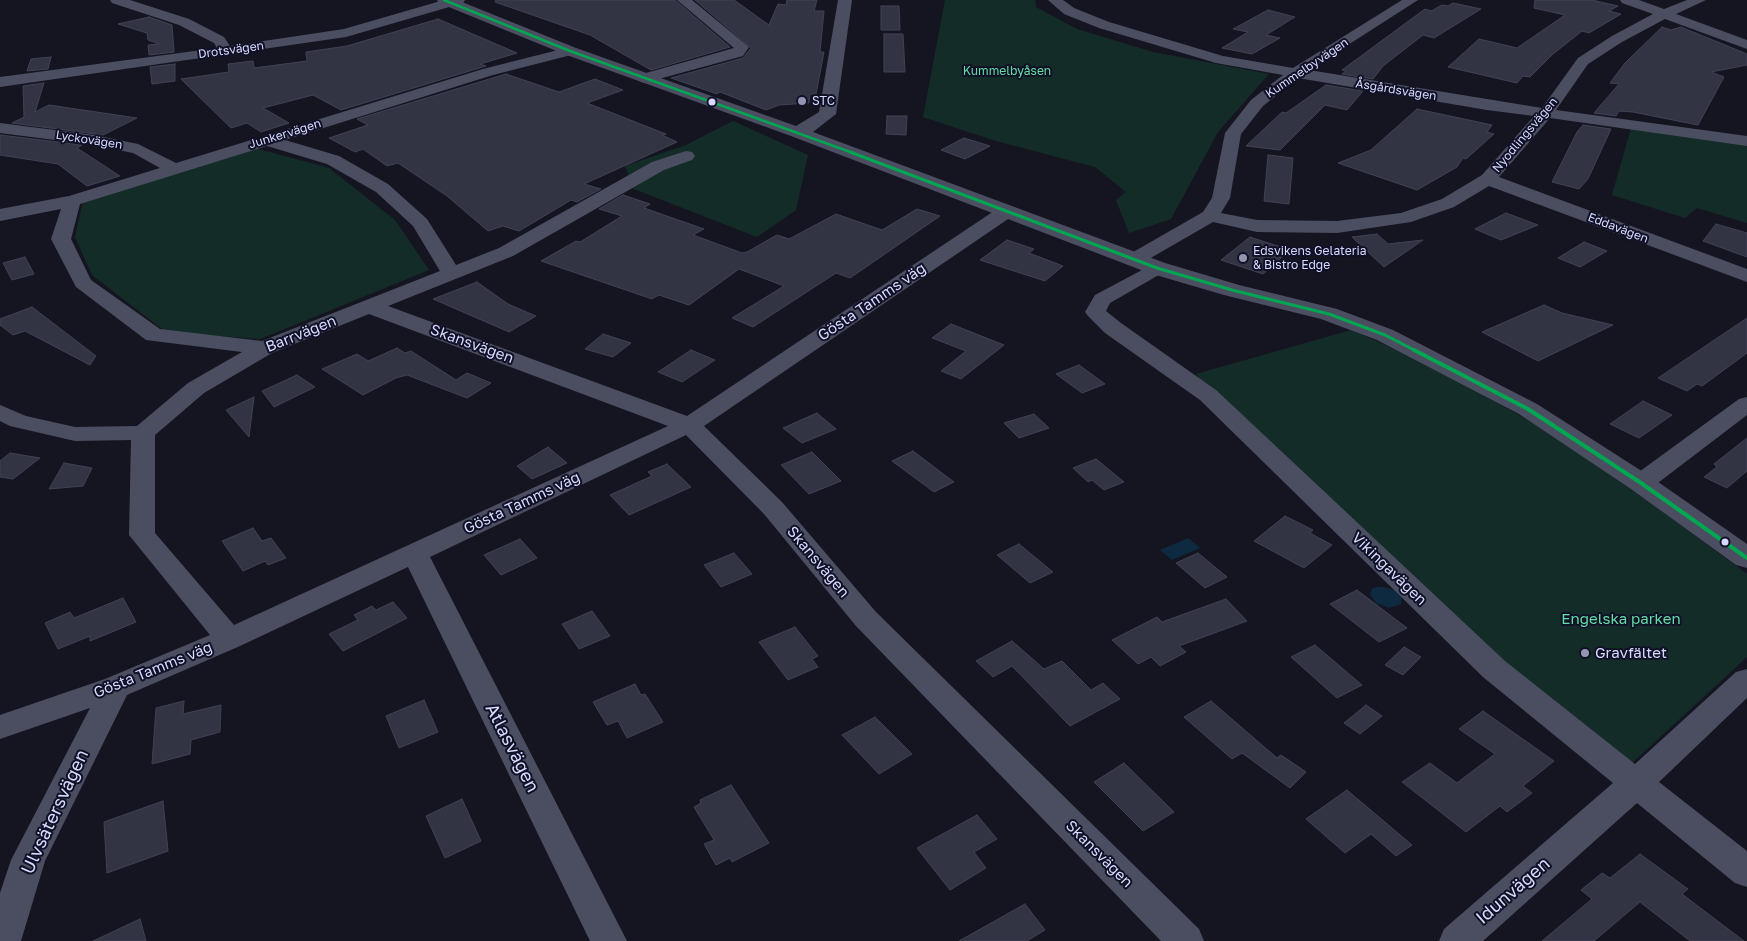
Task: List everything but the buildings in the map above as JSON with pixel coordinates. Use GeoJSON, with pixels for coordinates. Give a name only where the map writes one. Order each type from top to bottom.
{"type":"FeatureCollection","features":[{"type":"Feature","properties":{"kind":"street"},"geometry":{"type":"LineString","coordinates":[[117,0],[184,22],[219,40],[226,51]]}},
{"type":"Feature","properties":{"kind":"street"},"geometry":{"type":"LineString","coordinates":[[644,78],[738,53],[742,47],[684,0]]}},
{"type":"Feature","properties":{"kind":"street"},"geometry":{"type":"LineString","coordinates":[[797,132],[813,125],[827,114],[845,0]]}},
{"type":"Feature","properties":{"kind":"street","name":"Åsgårdsvägen"},"geometry":{"type":"LineString","coordinates":[[1055,0],[1069,11],[1161,43],[1221,60],[1546,113],[1747,141]]}},
{"type":"Feature","properties":{"kind":"street","name":"Kummelbyvägen"},"geometry":{"type":"LineString","coordinates":[[1210,216],[1221,198],[1233,133],[1257,103],[1295,73],[1412,0]]}},
{"type":"Feature","properties":{"kind":"street"},"geometry":{"type":"LineString","coordinates":[[1627,0],[1747,45]]}},
{"type":"Feature","properties":{"kind":"street","name":"Nyodlingsvägen"},"geometry":{"type":"LineString","coordinates":[[1210,216],[1257,226],[1337,227],[1404,218],[1448,204],[1488,179],[1546,113],[1583,61],[1617,39],[1664,14],[1699,0]]}},
{"type":"Feature","properties":{"kind":"street"},"geometry":{"type":"LineString","coordinates":[[450,1],[570,51],[797,132],[1146,264],[1232,290],[1329,314],[1385,335],[1439,361],[1528,409],[1641,483],[1747,558]]}},
{"type":"Feature","properties":{"kind":"street","name":"Drotsvägen"},"geometry":{"type":"LineString","coordinates":[[0,82],[346,33],[450,1]]}},
{"type":"Feature","properties":{"kind":"street","name":"Junkervägen"},"geometry":{"type":"LineString","coordinates":[[0,216],[72,201],[172,168],[488,72],[570,51]]}},
{"type":"Feature","properties":{"kind":"street","name":"Lyckovägen"},"geometry":{"type":"LineString","coordinates":[[0,128],[94,140],[138,149],[172,168]]}},
{"type":"Feature","properties":{"kind":"street"},"geometry":{"type":"LineString","coordinates":[[266,140],[333,160],[382,188],[420,223],[451,273]]}},
{"type":"Feature","properties":{"kind":"street","name":"Barrvägen"},"geometry":{"type":"LineString","coordinates":[[143,433],[196,388],[264,348],[506,252],[658,166],[686,156]]}},
{"type":"Feature","properties":{"kind":"street","name":"Eddavägen"},"geometry":{"type":"LineString","coordinates":[[1488,179],[1747,276]]}},
{"type":"Feature","properties":{"kind":"street"},"geometry":{"type":"LineString","coordinates":[[72,201],[61,239],[83,283],[154,335],[264,348]]}},
{"type":"Feature","properties":{"kind":"street","name":"Gösta Tamms väg"},"geometry":{"type":"LineString","coordinates":[[0,727],[116,687],[230,639],[689,425],[1007,211]]}},
{"type":"Feature","properties":{"kind":"street"},"geometry":{"type":"LineString","coordinates":[[1146,264],[1210,216]]}},
{"type":"Feature","properties":{"kind":"street","name":"Vikingavägen"},"geometry":{"type":"LineString","coordinates":[[1146,264],[1102,299],[1095,312],[1113,328],[1208,395],[1494,669],[1747,872]]}},
{"type":"Feature","properties":{"kind":"street","name":"Skansvägen"},"geometry":{"type":"LineString","coordinates":[[370,306],[689,425],[773,508],[866,619],[1186,941]]}},
{"type":"Feature","properties":{"kind":"street"},"geometry":{"type":"LineString","coordinates":[[1641,483],[1747,404]]}},
{"type":"Feature","properties":{"kind":"street"},"geometry":{"type":"LineString","coordinates":[[0,412],[18,421],[75,434],[143,433],[142,535],[230,639]]}},
{"type":"Feature","properties":{"kind":"street","name":"Atlasvägen"},"geometry":{"type":"LineString","coordinates":[[414,554],[609,941]]}},
{"type":"Feature","properties":{"kind":"street","name":"Idunvägen"},"geometry":{"type":"LineString","coordinates":[[1457,941],[1635,784],[1747,680]]}},
{"type":"Feature","properties":{"kind":"street","name":"Ulvsätersvägen"},"geometry":{"type":"LineString","coordinates":[[3,941],[28,860],[116,687]]}},
{"type":"Feature","properties":{"kind":"green space","name":"Kummelbyåsen"},"geometry":{"type":"Polygon","coordinates":[[[945,0],[1035,0],[1036,7],[1077,29],[1153,52],[1269,74],[1218,132],[1171,219],[1129,233],[1116,200],[1126,192],[1095,167],[996,141],[923,117],[945,0]]]}},
{"type":"Feature","properties":{"kind":"green space"},"geometry":{"type":"Polygon","coordinates":[[[733,121],[808,155],[796,210],[757,237],[634,189],[625,166],[686,145],[733,121]]]}},
{"type":"Feature","properties":{"kind":"green space"},"geometry":{"type":"Polygon","coordinates":[[[1631,128],[1747,144],[1747,223],[1697,208],[1685,218],[1612,195],[1631,128]]]}},
{"type":"Feature","properties":{"kind":"green space"},"geometry":{"type":"Polygon","coordinates":[[[255,148],[329,168],[395,220],[429,270],[260,339],[166,332],[92,275],[75,237],[83,201],[255,148]]]}},
{"type":"Feature","properties":{"kind":"green space","name":"Engelska parken"},"geometry":{"type":"Polygon","coordinates":[[[1351,330],[1453,378],[1544,429],[1648,501],[1747,574],[1747,657],[1632,763],[1474,640],[1208,389],[1196,374],[1351,330]]]}},
{"type":"Feature","properties":{"kind":"water"},"geometry":{"type":"Polygon","coordinates":[[[1188,538],[1200,548],[1172,560],[1160,550],[1188,538]]]}},
{"type":"Feature","properties":{"kind":"water"},"geometry":{"type":"Polygon","coordinates":[[[1384,587],[1396,591],[1401,597],[1401,604],[1389,608],[1376,603],[1370,594],[1372,589],[1384,587]]]}},
{"type":"Feature","properties":{"kind":"transit line"},"geometry":{"type":"LineString","coordinates":[[444,0],[570,51],[797,132],[1157,268],[1232,290],[1329,314],[1385,335],[1528,409],[1641,483],[1747,558]]}},
{"type":"Feature","properties":{"kind":"place","name":"STC"},"geometry":{"type":"Point","coordinates":[802,101]}},
{"type":"Feature","properties":{"kind":"place","name":"Edsvikens Gelateria & Bistro Edge"},"geometry":{"type":"Point","coordinates":[1243,258]}},
{"type":"Feature","properties":{"kind":"place","name":"Gravfältet"},"geometry":{"type":"Point","coordinates":[1585,653]}}]}
